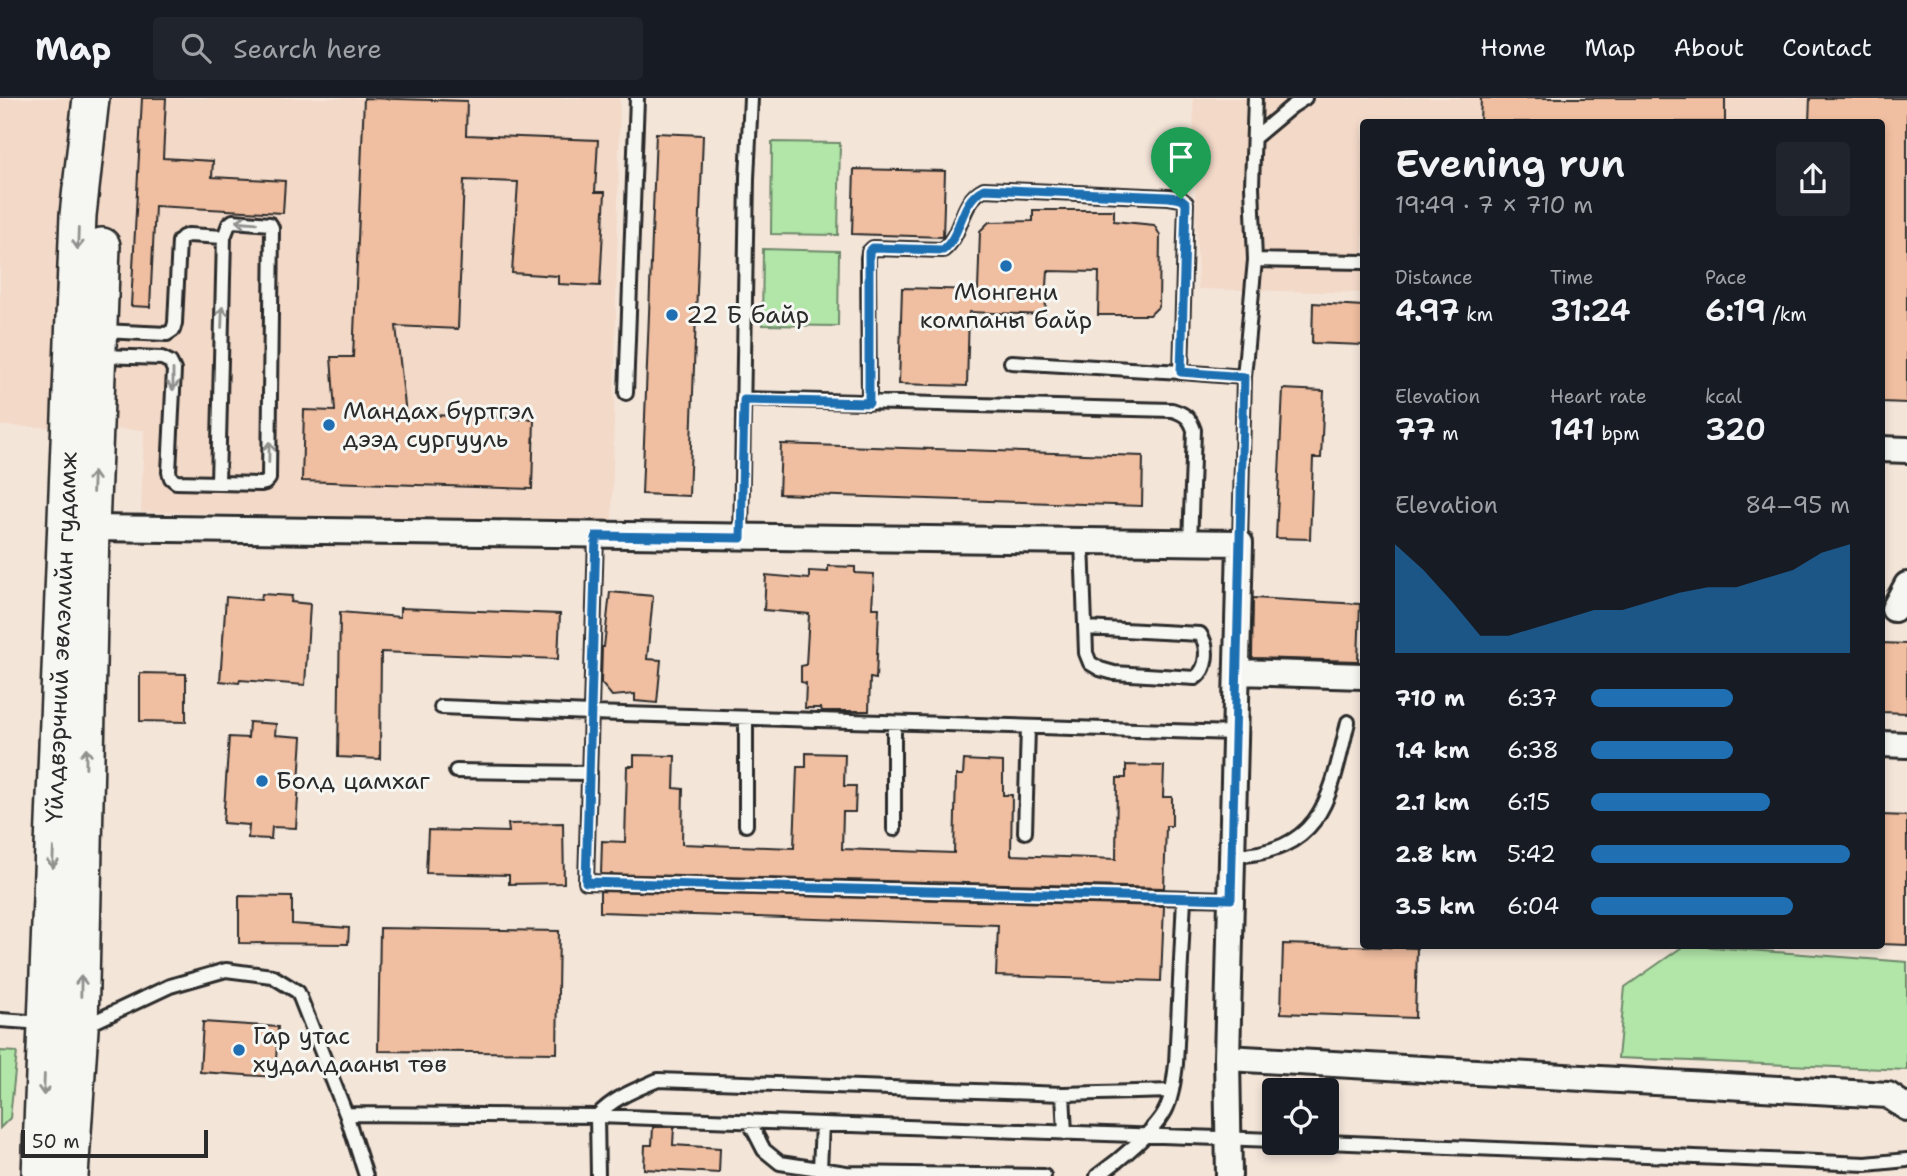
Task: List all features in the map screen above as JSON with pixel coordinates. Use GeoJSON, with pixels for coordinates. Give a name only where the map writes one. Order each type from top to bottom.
{"type":"FeatureCollection","features":[{"type":"Feature","properties":{"kind":"main road","name":"Үйлдвэрчний эвлэлийн гудамж"},"geometry":{"type":"LineString","coordinates":[[40,1176],[63,1026],[91,528],[103,215],[93,98]]}},
{"type":"Feature","properties":{"kind":"main road","name":"Үйлдвэрчний эвлэлийн гудамж"},"geometry":{"type":"LineString","coordinates":[[70,1176],[63,1026],[78,215],[93,98]]}},
{"type":"Feature","properties":{"kind":"street"},"geometry":{"type":"LineString","coordinates":[[1885,449],[1907,450]]}},
{"type":"Feature","properties":{"kind":"street"},"geometry":{"type":"LineString","coordinates":[[91,528],[1240,544],[1227,1058],[1229,1176]]}},
{"type":"Feature","properties":{"kind":"street"},"geometry":{"type":"LineString","coordinates":[[1894,608],[1907,584]]}},
{"type":"Feature","properties":{"kind":"street"},"geometry":{"type":"LineString","coordinates":[[1237,672],[1360,676]]}},
{"type":"Feature","properties":{"kind":"street"},"geometry":{"type":"LineString","coordinates":[[1885,744],[1907,745]]}},
{"type":"Feature","properties":{"kind":"street"},"geometry":{"type":"LineString","coordinates":[[1227,1058],[1888,1095],[1907,1108]]}},
{"type":"Feature","properties":{"kind":"lane"},"geometry":{"type":"LineString","coordinates":[[626,393],[637,98]]}},
{"type":"Feature","properties":{"kind":"lane"},"geometry":{"type":"LineString","coordinates":[[741,538],[747,178],[751,98]]}},
{"type":"Feature","properties":{"kind":"lane"},"geometry":{"type":"LineString","coordinates":[[1240,544],[1244,377],[1255,260],[1252,186],[1255,98]]}},
{"type":"Feature","properties":{"kind":"lane"},"geometry":{"type":"LineString","coordinates":[[1254,138],[1305,98]]}},
{"type":"Feature","properties":{"kind":"lane"},"geometry":{"type":"LineString","coordinates":[[869,403],[869,252],[873,248],[943,250],[954,235],[970,198],[984,189],[1169,197],[1181,199],[1186,203],[1181,372]]}},
{"type":"Feature","properties":{"kind":"lane"},"geometry":{"type":"LineString","coordinates":[[98,344],[170,362],[174,370],[169,472],[171,478],[176,482],[218,483],[261,484],[265,483],[269,479],[270,224],[233,221],[224,237],[218,483]]}},
{"type":"Feature","properties":{"kind":"lane"},"geometry":{"type":"LineString","coordinates":[[98,344],[167,334],[173,330],[179,241],[188,235],[224,237]]}},
{"type":"Feature","properties":{"kind":"lane"},"geometry":{"type":"LineString","coordinates":[[1255,260],[1360,262]]}},
{"type":"Feature","properties":{"kind":"lane"},"geometry":{"type":"LineString","coordinates":[[1010,362],[1244,377]]}},
{"type":"Feature","properties":{"kind":"lane"},"geometry":{"type":"LineString","coordinates":[[744,400],[1172,410],[1190,419],[1194,430],[1190,544]]}},
{"type":"Feature","properties":{"kind":"lane"},"geometry":{"type":"LineString","coordinates":[[596,536],[586,882],[1231,899]]}},
{"type":"Feature","properties":{"kind":"lane"},"geometry":{"type":"LineString","coordinates":[[1082,542],[1085,628],[1086,653],[1090,663],[1114,673],[1195,678],[1202,673],[1205,647],[1200,634],[1085,628]]}},
{"type":"Feature","properties":{"kind":"lane"},"geometry":{"type":"LineString","coordinates":[[441,707],[1235,733]]}},
{"type":"Feature","properties":{"kind":"lane"},"geometry":{"type":"LineString","coordinates":[[746,718],[746,825]]}},
{"type":"Feature","properties":{"kind":"lane"},"geometry":{"type":"LineString","coordinates":[[1232,856],[1261,854],[1289,844],[1312,826],[1329,796],[1348,722]]}},
{"type":"Feature","properties":{"kind":"lane"},"geometry":{"type":"LineString","coordinates":[[894,723],[894,829]]}},
{"type":"Feature","properties":{"kind":"lane"},"geometry":{"type":"LineString","coordinates":[[1024,832],[1028,727]]}},
{"type":"Feature","properties":{"kind":"lane"},"geometry":{"type":"LineString","coordinates":[[456,771],[590,773]]}},
{"type":"Feature","properties":{"kind":"lane"},"geometry":{"type":"LineString","coordinates":[[1097,1176],[1117,1163],[1145,1136],[1166,1110],[1172,1091],[1176,1064],[1184,898]]}},
{"type":"Feature","properties":{"kind":"lane"},"geometry":{"type":"LineString","coordinates":[[0,1020],[63,1026],[170,986],[226,970],[272,976],[298,992],[346,1114],[366,1176]]}},
{"type":"Feature","properties":{"kind":"lane"},"geometry":{"type":"LineString","coordinates":[[598,1176],[597,1116],[607,1104],[658,1080],[1063,1094],[1172,1091]]}},
{"type":"Feature","properties":{"kind":"lane"},"geometry":{"type":"LineString","coordinates":[[1063,1094],[1065,1133]]}},
{"type":"Feature","properties":{"kind":"lane"},"geometry":{"type":"LineString","coordinates":[[346,1114],[597,1116],[1262,1139]]}},
{"type":"Feature","properties":{"kind":"lane"},"geometry":{"type":"LineString","coordinates":[[749,1121],[764,1150],[779,1163],[846,1173],[1044,1176]]}},
{"type":"Feature","properties":{"kind":"lane"},"geometry":{"type":"LineString","coordinates":[[820,1169],[822,1124]]}},
{"type":"Feature","properties":{"kind":"lane"},"geometry":{"type":"LineString","coordinates":[[1339,1143],[1866,1164],[1907,1160]]}},
{"type":"Feature","properties":{"kind":"shaded area"},"geometry":{"type":"Polygon","coordinates":[[[0,98],[620,98],[612,522],[141,512],[144,430],[0,426],[0,98]]]}},
{"type":"Feature","properties":{"kind":"shaded area"},"geometry":{"type":"Polygon","coordinates":[[[1193,98],[1907,98],[1884,119],[1360,119],[1360,293],[1198,289],[1193,98]]]}},
{"type":"Feature","properties":{"kind":"green space"},"geometry":{"type":"Polygon","coordinates":[[[772,142],[840,143],[838,235],[771,234],[772,142]]]}},
{"type":"Feature","properties":{"kind":"green space"},"geometry":{"type":"Polygon","coordinates":[[[763,249],[839,251],[838,326],[762,325],[763,249]]]}},
{"type":"Feature","properties":{"kind":"green space"},"geometry":{"type":"Polygon","coordinates":[[[1679,949],[1737,949],[1907,962],[1907,1070],[1618,1058],[1625,987],[1679,949]]]}},
{"type":"Feature","properties":{"kind":"green space"},"geometry":{"type":"Polygon","coordinates":[[[0,1051],[17,1052],[10,1118],[0,1128],[0,1051]]]}},
{"type":"Feature","properties":{"kind":"building"},"geometry":{"type":"Polygon","coordinates":[[[142,98],[166,98],[163,158],[213,161],[212,177],[285,181],[283,213],[155,206],[150,307],[131,306],[142,98]]]}},
{"type":"Feature","properties":{"kind":"building"},"geometry":{"type":"Polygon","coordinates":[[[364,98],[467,101],[466,135],[598,140],[595,192],[605,192],[600,286],[558,284],[558,276],[512,273],[518,182],[464,180],[458,329],[396,326],[406,414],[534,419],[532,489],[302,481],[304,410],[335,411],[331,357],[353,357],[364,98]]]}},
{"type":"Feature","properties":{"kind":"building"},"geometry":{"type":"Polygon","coordinates":[[[1481,98],[1725,98],[1725,119],[1480,119],[1481,98]]]}},
{"type":"Feature","properties":{"kind":"building"},"geometry":{"type":"Polygon","coordinates":[[[1810,98],[1907,98],[1907,403],[1885,402],[1885,119],[1809,119],[1810,98]]]}},
{"type":"Feature","properties":{"kind":"building","name":"22 Б байр"},"geometry":{"type":"Polygon","coordinates":[[[656,133],[703,135],[689,496],[642,494],[656,133]]]}},
{"type":"Feature","properties":{"kind":"building"},"geometry":{"type":"Polygon","coordinates":[[[854,169],[945,171],[943,237],[852,234],[854,169]]]}},
{"type":"Feature","properties":{"kind":"building","name":"Монгени компаны байр"},"geometry":{"type":"Polygon","coordinates":[[[1033,210],[1114,210],[1114,221],[1154,225],[1160,235],[1159,306],[1150,315],[1098,315],[1099,272],[1048,271],[1045,315],[969,312],[967,386],[899,384],[902,288],[978,290],[980,231],[989,222],[1033,221],[1033,210]]]}},
{"type":"Feature","properties":{"kind":"building"},"geometry":{"type":"Polygon","coordinates":[[[1313,303],[1360,306],[1360,345],[1312,343],[1313,303]]]}},
{"type":"Feature","properties":{"kind":"building"},"geometry":{"type":"Polygon","coordinates":[[[1283,389],[1324,391],[1321,458],[1313,458],[1310,539],[1276,538],[1283,389]]]}},
{"type":"Feature","properties":{"kind":"building"},"geometry":{"type":"Polygon","coordinates":[[[781,444],[1143,456],[1142,506],[779,494],[781,444]]]}},
{"type":"Feature","properties":{"kind":"building"},"geometry":{"type":"Polygon","coordinates":[[[828,566],[855,567],[855,573],[874,574],[872,608],[879,608],[876,679],[870,678],[869,711],[822,711],[821,708],[805,708],[806,683],[801,682],[801,666],[806,665],[809,614],[764,610],[766,575],[809,579],[809,571],[828,572],[828,566]]]}},
{"type":"Feature","properties":{"kind":"building"},"geometry":{"type":"Polygon","coordinates":[[[610,592],[653,596],[647,659],[661,660],[657,703],[635,701],[635,694],[612,696],[601,683],[602,647],[610,592]]]}},
{"type":"Feature","properties":{"kind":"building"},"geometry":{"type":"Polygon","coordinates":[[[262,594],[292,596],[291,602],[310,604],[305,685],[220,681],[226,597],[261,600],[262,594]]]}},
{"type":"Feature","properties":{"kind":"building"},"geometry":{"type":"Polygon","coordinates":[[[1253,598],[1360,604],[1358,661],[1252,658],[1253,598]]]}},
{"type":"Feature","properties":{"kind":"building"},"geometry":{"type":"Polygon","coordinates":[[[400,608],[560,614],[558,659],[381,652],[380,759],[338,757],[340,612],[400,617],[400,608]]]}},
{"type":"Feature","properties":{"kind":"building"},"geometry":{"type":"Polygon","coordinates":[[[1885,643],[1907,644],[1907,713],[1885,712],[1885,643]]]}},
{"type":"Feature","properties":{"kind":"building"},"geometry":{"type":"Polygon","coordinates":[[[140,673],[186,674],[186,722],[140,721],[140,673]]]}},
{"type":"Feature","properties":{"kind":"building","name":"Болд цамхаг"},"geometry":{"type":"Polygon","coordinates":[[[249,722],[276,724],[275,735],[302,737],[296,828],[272,827],[271,839],[248,838],[249,825],[223,823],[229,737],[248,738],[249,722]]]}},
{"type":"Feature","properties":{"kind":"building"},"geometry":{"type":"Polygon","coordinates":[[[806,753],[845,754],[844,786],[856,786],[855,812],[843,812],[842,849],[954,853],[956,775],[963,775],[964,760],[1003,762],[1003,795],[1012,795],[1011,855],[1116,859],[1117,778],[1126,778],[1126,765],[1164,766],[1163,797],[1172,797],[1172,826],[1166,826],[1164,888],[601,874],[602,841],[625,842],[627,766],[634,766],[634,755],[675,756],[674,788],[683,789],[682,844],[794,848],[797,767],[806,767],[806,753]]]}},
{"type":"Feature","properties":{"kind":"building"},"geometry":{"type":"Polygon","coordinates":[[[1885,815],[1907,816],[1907,945],[1885,944],[1885,815]]]}},
{"type":"Feature","properties":{"kind":"building"},"geometry":{"type":"Polygon","coordinates":[[[563,823],[564,883],[509,884],[509,875],[426,873],[428,830],[509,832],[508,824],[563,823]]]}},
{"type":"Feature","properties":{"kind":"building"},"geometry":{"type":"Polygon","coordinates":[[[600,891],[1164,906],[1161,981],[996,976],[998,925],[600,912],[600,891]]]}},
{"type":"Feature","properties":{"kind":"building"},"geometry":{"type":"Polygon","coordinates":[[[239,896],[292,897],[292,924],[349,928],[348,944],[239,943],[239,896]]]}},
{"type":"Feature","properties":{"kind":"building"},"geometry":{"type":"Polygon","coordinates":[[[380,928],[559,931],[557,1053],[378,1051],[380,928]]]}},
{"type":"Feature","properties":{"kind":"building"},"geometry":{"type":"Polygon","coordinates":[[[1283,944],[1360,946],[1360,949],[1417,949],[1415,1018],[1281,1013],[1283,944]]]}},
{"type":"Feature","properties":{"kind":"building","name":"Гар утас худалдааны төв"},"geometry":{"type":"Polygon","coordinates":[[[203,1022],[278,1027],[275,1077],[200,1072],[203,1022]]]}},
{"type":"Feature","properties":{"kind":"building"},"geometry":{"type":"Polygon","coordinates":[[[653,1127],[674,1127],[673,1145],[720,1148],[719,1173],[644,1169],[645,1145],[652,1145],[653,1127]]]}},
{"type":"Feature","properties":{"kind":"place","name":"Монгени компаны байр"},"geometry":{"type":"Point","coordinates":[1006,266]}},
{"type":"Feature","properties":{"kind":"place","name":"22 Б байр"},"geometry":{"type":"Point","coordinates":[672,315]}},
{"type":"Feature","properties":{"kind":"place","name":"Мандах бүртгэл дээд сургууль"},"geometry":{"type":"Point","coordinates":[329,425]}},
{"type":"Feature","properties":{"kind":"place","name":"Болд цамхаг"},"geometry":{"type":"Point","coordinates":[262,781]}},
{"type":"Feature","properties":{"kind":"place","name":"Гар утас худалдааны төв"},"geometry":{"type":"Point","coordinates":[239,1050]}},
{"type":"Feature","properties":{"kind":"route"},"geometry":{"type":"LineString","coordinates":[[984,189],[1181,199],[1186,203],[1181,372],[1244,377],[1231,899],[586,882],[596,536],[741,538],[744,400],[869,403],[868,258],[873,248],[943,250],[954,235],[970,198],[984,189]]}}]}
